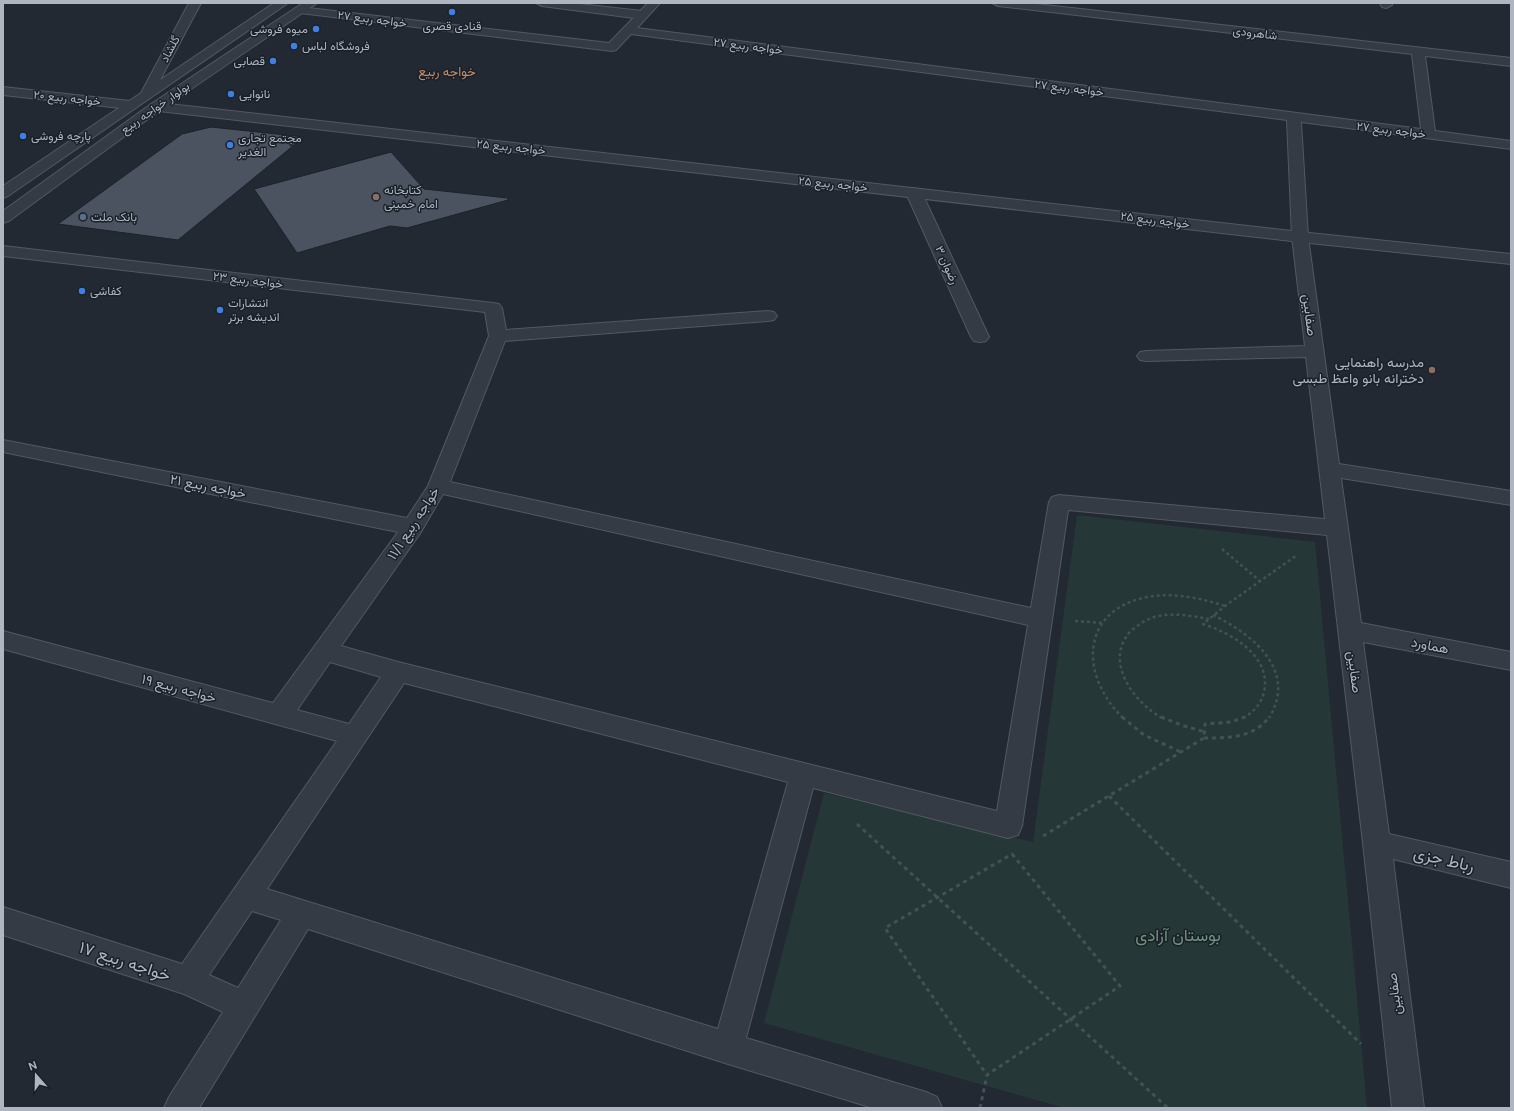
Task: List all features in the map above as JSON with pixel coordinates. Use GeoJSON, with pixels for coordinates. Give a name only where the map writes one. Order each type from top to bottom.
{"type":"FeatureCollection","features":[{"type":"Feature","properties":{"kind":"street","name":"گلشاد"},"geometry":{"type":"LineString","coordinates":[[146,94],[194,3]]}},
{"type":"Feature","properties":{"kind":"street","name":"بولوار خواجه ربیع"},"geometry":{"type":"LineString","coordinates":[[3,193],[146,94],[282,3]]}},
{"type":"Feature","properties":{"kind":"street"},"geometry":{"type":"LineString","coordinates":[[542,3],[642,15]]}},
{"type":"Feature","properties":{"kind":"street"},"geometry":{"type":"LineString","coordinates":[[628,30],[654,3]]}},
{"type":"Feature","properties":{"kind":"street","name":"شاهرودی"},"geometry":{"type":"LineString","coordinates":[[998,3],[1511,62]]}},
{"type":"Feature","properties":{"kind":"street","name":"بولوار خواجه ربیع"},"geometry":{"type":"LineString","coordinates":[[3,218],[156,107],[305,7]]}},
{"type":"Feature","properties":{"kind":"street","name":"خواجه ربیع ۲۷"},"geometry":{"type":"LineString","coordinates":[[305,7],[612,47],[628,30],[1511,145]]}},
{"type":"Feature","properties":{"kind":"street"},"geometry":{"type":"LineString","coordinates":[[1418,52],[1429,135]]}},
{"type":"Feature","properties":{"kind":"street","name":"خواجه ربیع ۲۰"},"geometry":{"type":"LineString","coordinates":[[3,91],[130,105]]}},
{"type":"Feature","properties":{"kind":"street","name":"خواجه ربیع ۲۵"},"geometry":{"type":"LineString","coordinates":[[156,107],[1300,237],[1511,259]]}},
{"type":"Feature","properties":{"kind":"street","name":"صفابین"},"geometry":{"type":"LineString","coordinates":[[1294,117],[1300,237],[1328,469],[1377,843],[1408,1108]]}},
{"type":"Feature","properties":{"kind":"street","name":"رضوان ۳"},"geometry":{"type":"LineString","coordinates":[[914,193],[980,336]]}},
{"type":"Feature","properties":{"kind":"street","name":"خواجه ربیع ۲۳"},"geometry":{"type":"LineString","coordinates":[[3,251],[493,308],[498,336]]}},
{"type":"Feature","properties":{"kind":"street"},"geometry":{"type":"LineString","coordinates":[[498,336],[768,316]]}},
{"type":"Feature","properties":{"kind":"street","name":"خواجه ربیع ۱۱/۱"},"geometry":{"type":"LineString","coordinates":[[279,715],[413,527],[438,486],[498,336]]}},
{"type":"Feature","properties":{"kind":"street"},"geometry":{"type":"LineString","coordinates":[[1146,356],[1314,351]]}},
{"type":"Feature","properties":{"kind":"street","name":"خواجه ربیع ۲۱"},"geometry":{"type":"LineString","coordinates":[[3,446],[413,527]]}},
{"type":"Feature","properties":{"kind":"street"},"geometry":{"type":"LineString","coordinates":[[1328,469],[1511,498]]}},
{"type":"Feature","properties":{"kind":"street"},"geometry":{"type":"LineString","coordinates":[[438,486],[1041,619]]}},
{"type":"Feature","properties":{"kind":"street"},"geometry":{"type":"LineString","coordinates":[[325,651],[398,672],[1008,826],[1059,502],[1336,528]]}},
{"type":"Feature","properties":{"kind":"street","name":"هماورد"},"geometry":{"type":"LineString","coordinates":[[1350,630],[1511,661]]}},
{"type":"Feature","properties":{"kind":"street","name":"خواجه ربیع ۱۹"},"geometry":{"type":"LineString","coordinates":[[3,640],[356,736]]}},
{"type":"Feature","properties":{"kind":"street"},"geometry":{"type":"LineString","coordinates":[[188,981],[245,895],[356,736],[398,672]]}},
{"type":"Feature","properties":{"kind":"street"},"geometry":{"type":"LineString","coordinates":[[728,1048],[803,775]]}},
{"type":"Feature","properties":{"kind":"street","name":"رباط جزی"},"geometry":{"type":"LineString","coordinates":[[1377,843],[1511,875]]}},
{"type":"Feature","properties":{"kind":"street"},"geometry":{"type":"LineString","coordinates":[[245,895],[728,1048],[926,1108]]}},
{"type":"Feature","properties":{"kind":"street"},"geometry":{"type":"LineString","coordinates":[[180,1108],[302,913]]}},
{"type":"Feature","properties":{"kind":"street","name":"خواجه ربیع ۱۷"},"geometry":{"type":"LineString","coordinates":[[3,921],[188,981],[244,1006]]}},
{"type":"Feature","properties":{"kind":"path"},"geometry":{"type":"LineString","coordinates":[[1204,738],[1205,724],[1224,724],[1240,720],[1253,712],[1261,702],[1266,690],[1265,676],[1259,662],[1250,650],[1236,638],[1221,630],[1204,624],[1225,606],[1336,528]]}},
{"type":"Feature","properties":{"kind":"path"},"geometry":{"type":"LineString","coordinates":[[1181,752],[1156,742],[1139,731],[1115,711],[1102,693],[1094,674],[1091,655],[1094,638],[1103,623],[1115,610],[1132,602],[1152,596],[1175,595],[1198,597],[1225,606]]}},
{"type":"Feature","properties":{"kind":"path"},"geometry":{"type":"LineString","coordinates":[[1205,732],[1183,727],[1169,721],[1144,705],[1128,685],[1122,674],[1119,658],[1122,642],[1132,629],[1146,620],[1165,615],[1187,615],[1209,619]]}},
{"type":"Feature","properties":{"kind":"path"},"geometry":{"type":"LineString","coordinates":[[1038,839],[1204,738],[1227,739],[1247,733],[1263,724],[1274,711],[1279,695],[1278,680],[1272,664],[1262,649],[1238,628],[1213,615]]}},
{"type":"Feature","properties":{"kind":"path"},"geometry":{"type":"LineString","coordinates":[[1109,796],[1366,1048]]}},
{"type":"Feature","properties":{"kind":"path"},"geometry":{"type":"LineString","coordinates":[[856,823],[1168,1108]]}},
{"type":"Feature","properties":{"kind":"path"},"geometry":{"type":"LineString","coordinates":[[987,1074],[885,928],[1018,850]]}},
{"type":"Feature","properties":{"kind":"path"},"geometry":{"type":"LineString","coordinates":[[980,1108],[987,1074],[1120,986],[1012,854]]}},
{"type":"Feature","properties":{"kind":"green space","name":"بوستان آزادی"},"geometry":{"type":"Polygon","coordinates":[[[1077,515],[1315,542],[1367,1108],[1065,1108],[764,1023],[824,793],[1033,842],[1077,515]]]}},
{"type":"Feature","properties":{"kind":"building"},"geometry":{"type":"Polygon","coordinates":[[[211,127],[304,137],[178,240],[58,224],[182,134],[211,127]]]}},
{"type":"Feature","properties":{"kind":"building","name":"کتابخانه امام خمینی"},"geometry":{"type":"Polygon","coordinates":[[[391,152],[424,189],[508,198],[508,200],[407,228],[390,226],[297,253],[254,189],[391,152]]]}},
{"type":"Feature","properties":{"kind":"place","name":"قنادی قصری"},"geometry":{"type":"Point","coordinates":[452,12]}},
{"type":"Feature","properties":{"kind":"place","name":"میوه فروشی"},"geometry":{"type":"Point","coordinates":[316,29]}},
{"type":"Feature","properties":{"kind":"place","name":"فروشگاه لباس"},"geometry":{"type":"Point","coordinates":[294,46]}},
{"type":"Feature","properties":{"kind":"place","name":"قصابی"},"geometry":{"type":"Point","coordinates":[273,61]}},
{"type":"Feature","properties":{"kind":"place","name":"نانوایی"},"geometry":{"type":"Point","coordinates":[231,94]}},
{"type":"Feature","properties":{"kind":"place","name":"پارچه فروشی"},"geometry":{"type":"Point","coordinates":[23,136]}},
{"type":"Feature","properties":{"kind":"place","name":"مجتمع تجاری الغدیر"},"geometry":{"type":"Point","coordinates":[230,145]}},
{"type":"Feature","properties":{"kind":"place","name":"کتابخانه امام خمینی"},"geometry":{"type":"Point","coordinates":[376,197]}},
{"type":"Feature","properties":{"kind":"place","name":"بانک ملت"},"geometry":{"type":"Point","coordinates":[83,217]}},
{"type":"Feature","properties":{"kind":"place","name":"کفاشی"},"geometry":{"type":"Point","coordinates":[82,291]}},
{"type":"Feature","properties":{"kind":"place","name":"انتشارات اندیشه برتر"},"geometry":{"type":"Point","coordinates":[220,310]}},
{"type":"Feature","properties":{"kind":"place","name":"مدرسه راهنمایی دخترانه بانو واعظ طبسی"},"geometry":{"type":"Point","coordinates":[1432,370]}},
{"type":"Feature","properties":{"kind":"district","name":"خواجه ربیع"},"geometry":{"type":"Point","coordinates":[447,71]}}]}
